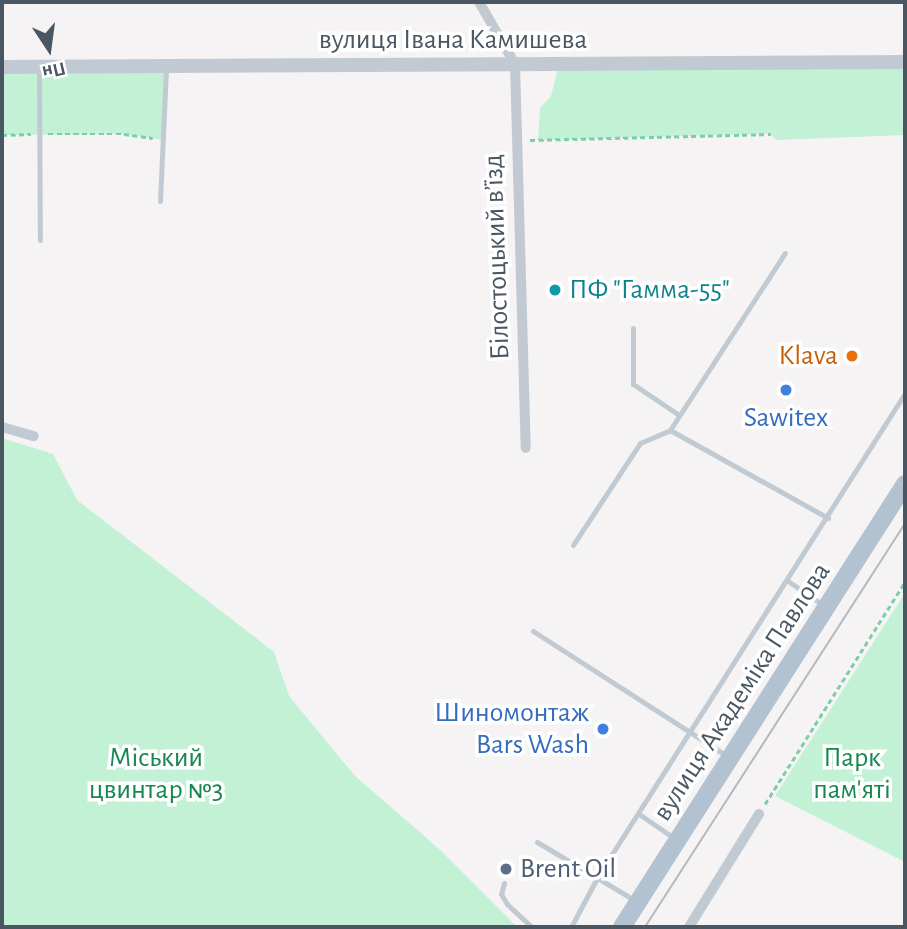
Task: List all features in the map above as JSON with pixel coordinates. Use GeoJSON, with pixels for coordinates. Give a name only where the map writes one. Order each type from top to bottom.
{"type":"FeatureCollection","features":[{"type":"Feature","properties":{"kind":"main road","name":"вулиця Академіка Павлова"},"geometry":{"type":"LineString","coordinates":[[622,927],[905,484]]}},
{"type":"Feature","properties":{"kind":"street"},"geometry":{"type":"LineString","coordinates":[[479,2],[515,64]]}},
{"type":"Feature","properties":{"kind":"street","name":"вулиця Івана Камишева"},"geometry":{"type":"LineString","coordinates":[[2,67],[905,62]]}},
{"type":"Feature","properties":{"kind":"street","name":"Білостоцький в’їзд"},"geometry":{"type":"LineString","coordinates":[[515,64],[526,448]]}},
{"type":"Feature","properties":{"kind":"street"},"geometry":{"type":"LineString","coordinates":[[2,427],[34,436]]}},
{"type":"Feature","properties":{"kind":"street"},"geometry":{"type":"LineString","coordinates":[[689,927],[759,814]]}},
{"type":"Feature","properties":{"kind":"lane"},"geometry":{"type":"LineString","coordinates":[[39,66],[40,240]]}},
{"type":"Feature","properties":{"kind":"lane"},"geometry":{"type":"LineString","coordinates":[[160,201],[167,66]]}},
{"type":"Feature","properties":{"kind":"lane"},"geometry":{"type":"LineString","coordinates":[[572,545],[640,443],[670,430],[785,253]]}},
{"type":"Feature","properties":{"kind":"lane"},"geometry":{"type":"LineString","coordinates":[[633,328],[634,384],[679,415]]}},
{"type":"Feature","properties":{"kind":"lane"},"geometry":{"type":"LineString","coordinates":[[571,927],[598,876],[788,581],[905,393]]}},
{"type":"Feature","properties":{"kind":"lane"},"geometry":{"type":"LineString","coordinates":[[670,430],[828,518]]}},
{"type":"Feature","properties":{"kind":"lane"},"geometry":{"type":"LineString","coordinates":[[788,581],[828,608]]}},
{"type":"Feature","properties":{"kind":"lane"},"geometry":{"type":"LineString","coordinates":[[533,631],[730,758]]}},
{"type":"Feature","properties":{"kind":"lane"},"geometry":{"type":"LineString","coordinates":[[639,814],[678,840]]}},
{"type":"Feature","properties":{"kind":"lane"},"geometry":{"type":"LineString","coordinates":[[537,842],[638,902]]}},
{"type":"Feature","properties":{"kind":"lane"},"geometry":{"type":"LineString","coordinates":[[505,883],[501,894],[507,904],[532,927]]}},
{"type":"Feature","properties":{"kind":"path"},"geometry":{"type":"LineString","coordinates":[[2,135],[124,134],[163,140]]}},
{"type":"Feature","properties":{"kind":"path"},"geometry":{"type":"LineString","coordinates":[[516,142],[771,134]]}},
{"type":"Feature","properties":{"kind":"path"},"geometry":{"type":"LineString","coordinates":[[759,814],[905,582]]}},
{"type":"Feature","properties":{"kind":"green space"},"geometry":{"type":"Polygon","coordinates":[[[905,62],[905,135],[776,140],[771,134],[756,134],[538,140],[540,108],[551,96],[559,64],[905,62]]]}},
{"type":"Feature","properties":{"kind":"green space"},"geometry":{"type":"Polygon","coordinates":[[[167,66],[163,140],[124,134],[2,135],[2,67],[167,66]]]}},
{"type":"Feature","properties":{"kind":"green space","name":"Міський цвинтар №3"},"geometry":{"type":"Polygon","coordinates":[[[2,438],[53,454],[77,500],[274,652],[289,696],[354,775],[438,848],[517,927],[2,927],[2,438]]]}},
{"type":"Feature","properties":{"kind":"green space","name":"Парк пам'яті"},"geometry":{"type":"Polygon","coordinates":[[[905,593],[905,862],[775,796],[905,593]]]}},
{"type":"Feature","properties":{"kind":"tram line"},"geometry":{"type":"LineString","coordinates":[[645,927],[905,524]]}},
{"type":"Feature","properties":{"kind":"place","name":"ПФ \"Гамма-55\""},"geometry":{"type":"Point","coordinates":[555,290]}},
{"type":"Feature","properties":{"kind":"place","name":"Klava"},"geometry":{"type":"Point","coordinates":[852,356]}},
{"type":"Feature","properties":{"kind":"place","name":"Sawitex"},"geometry":{"type":"Point","coordinates":[786,390]}},
{"type":"Feature","properties":{"kind":"place","name":"Шиномонтаж Bars Wash"},"geometry":{"type":"Point","coordinates":[603,729]}},
{"type":"Feature","properties":{"kind":"place","name":"Brent Oil"},"geometry":{"type":"Point","coordinates":[506,869]}}]}
